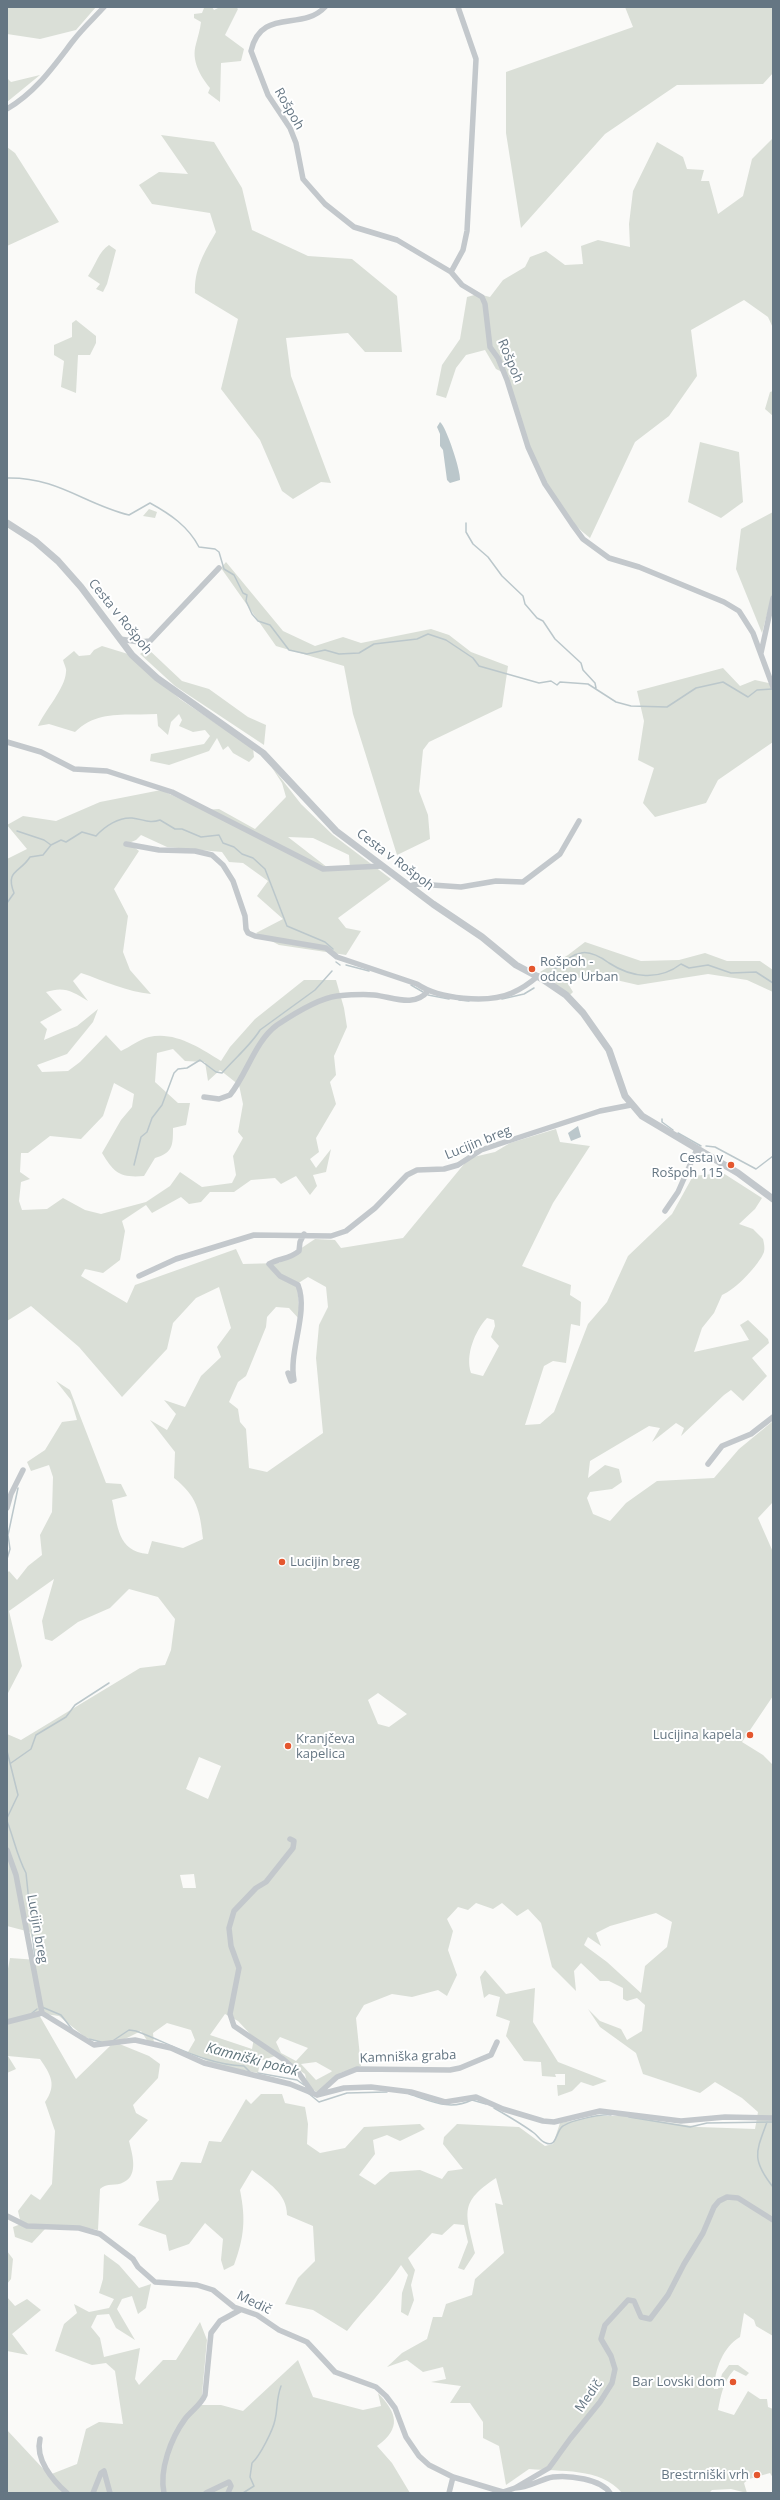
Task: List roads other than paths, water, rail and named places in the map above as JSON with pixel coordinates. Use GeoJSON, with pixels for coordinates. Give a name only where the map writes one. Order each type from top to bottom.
{"type":"FeatureCollection","features":[{"type":"Feature","properties":{"kind":"street"},"geometry":{"type":"LineString","coordinates":[[7,109],[20,101],[46,77],[73,40],[104,7]]}},
{"type":"Feature","properties":{"kind":"street","name":"Rošpoh"},"geometry":{"type":"LineString","coordinates":[[325,7],[316,15],[267,26],[258,33],[251,51],[268,95],[290,128],[296,143],[303,179],[325,204],[354,227],[397,240],[452,272],[462,285],[482,297],[486,304],[490,346],[498,358],[507,380],[536,466],[545,484],[584,539],[609,558],[639,567],[735,608],[747,621],[761,653],[773,687]]}},
{"type":"Feature","properties":{"kind":"street"},"geometry":{"type":"LineString","coordinates":[[452,272],[463,250],[466,231],[476,74],[473,46],[458,7]]}},
{"type":"Feature","properties":{"kind":"street","name":"Cesta v Rošpoh"},"geometry":{"type":"LineString","coordinates":[[7,523],[35,541],[63,566],[132,655],[157,678],[263,753],[336,831],[409,886],[482,937],[518,966],[538,976],[566,995],[592,1024],[609,1050],[625,1096],[631,1105],[642,1116],[738,1172],[773,1199]]}},
{"type":"Feature","properties":{"kind":"street"},"geometry":{"type":"LineString","coordinates":[[120,639],[139,642],[150,641],[219,568]]}},
{"type":"Feature","properties":{"kind":"street"},"geometry":{"type":"LineString","coordinates":[[761,653],[773,598]]}},
{"type":"Feature","properties":{"kind":"street"},"geometry":{"type":"LineString","coordinates":[[7,742],[41,752],[74,769],[106,771],[172,792],[323,869],[382,866]]}},
{"type":"Feature","properties":{"kind":"street"},"geometry":{"type":"LineString","coordinates":[[409,886],[418,884],[461,887],[496,881],[523,882],[560,854],[579,821]]}},
{"type":"Feature","properties":{"kind":"street"},"geometry":{"type":"LineString","coordinates":[[126,844],[159,850],[195,851],[212,855],[223,865],[233,881],[248,933],[264,939],[288,940],[326,948],[337,957],[417,984],[428,991],[448,996],[499,996],[511,993],[538,976]]}},
{"type":"Feature","properties":{"kind":"street"},"geometry":{"type":"LineString","coordinates":[[204,1097],[219,1099],[230,1095],[270,1031],[289,1018],[327,999],[338,996],[373,995],[414,1001],[423,997],[428,991]]}},
{"type":"Feature","properties":{"kind":"street","name":"Lucijin breg"},"geometry":{"type":"LineString","coordinates":[[139,1276],[176,1259],[254,1234],[304,1234],[331,1236],[346,1231],[375,1208],[407,1175],[417,1170],[444,1169],[458,1165],[481,1150],[600,1111],[631,1105]]}},
{"type":"Feature","properties":{"kind":"street"},"geometry":{"type":"LineString","coordinates":[[664,1211],[678,1192],[697,1149]]}},
{"type":"Feature","properties":{"kind":"street"},"geometry":{"type":"LineString","coordinates":[[288,1373],[292,1381],[294,1380],[300,1324],[300,1292],[298,1286],[280,1276],[270,1264],[278,1259],[291,1258],[299,1251],[300,1242],[304,1234]]}},
{"type":"Feature","properties":{"kind":"street"},"geometry":{"type":"LineString","coordinates":[[708,1464],[722,1446],[751,1434],[773,1417]]}},
{"type":"Feature","properties":{"kind":"street"},"geometry":{"type":"LineString","coordinates":[[7,1508],[23,1470]]}},
{"type":"Feature","properties":{"kind":"street"},"geometry":{"type":"LineString","coordinates":[[290,1839],[294,1842],[293,1848],[266,1882],[256,1888],[234,1911],[229,1928],[231,1946],[239,1968],[230,2014],[234,2026],[282,2059],[298,2072],[310,2092]]}},
{"type":"Feature","properties":{"kind":"street","name":"Lucijin breg"},"geometry":{"type":"LineString","coordinates":[[7,1850],[16,1875],[42,2013]]}},
{"type":"Feature","properties":{"kind":"street"},"geometry":{"type":"LineString","coordinates":[[7,2022],[42,2013],[94,2045],[135,2040],[164,2047],[204,2063],[275,2080],[310,2092],[344,2088],[371,2087],[411,2092],[445,2102],[476,2097],[503,2109],[554,2122],[600,2111],[681,2121],[726,2117],[773,2118]]}},
{"type":"Feature","properties":{"kind":"street","name":"Kamniška graba"},"geometry":{"type":"LineString","coordinates":[[310,2092],[337,2077],[357,2069],[460,2068],[491,2055],[496,2042]]}},
{"type":"Feature","properties":{"kind":"street","name":"Medič"},"geometry":{"type":"LineString","coordinates":[[7,2216],[27,2226],[80,2228],[100,2234],[133,2259],[138,2267],[155,2282],[204,2287],[213,2290],[240,2310],[257,2315],[279,2330],[307,2342],[335,2372],[376,2387],[386,2396],[395,2408],[406,2437],[419,2456],[429,2465],[453,2477],[504,2492],[515,2488],[549,2468],[557,2460],[570,2439],[593,2411],[612,2383],[615,2364],[601,2339],[605,2325],[628,2300],[634,2301],[642,2317],[650,2319],[668,2295],[684,2264],[703,2234],[717,2203],[727,2197],[735,2197],[773,2220]]}},
{"type":"Feature","properties":{"kind":"street"},"geometry":{"type":"LineString","coordinates":[[164,2493],[165,2466],[174,2435],[186,2418],[201,2403],[204,2395],[211,2333],[220,2321],[240,2310]]}},
{"type":"Feature","properties":{"kind":"street"},"geometry":{"type":"LineString","coordinates":[[40,2439],[41,2459],[53,2478],[67,2493]]}},
{"type":"Feature","properties":{"kind":"street"},"geometry":{"type":"LineString","coordinates":[[93,2493],[101,2473],[104,2471],[110,2493]]}},
{"type":"Feature","properties":{"kind":"street"},"geometry":{"type":"LineString","coordinates":[[450,2493],[453,2477]]}},
{"type":"Feature","properties":{"kind":"street"},"geometry":{"type":"LineString","coordinates":[[515,2488],[523,2488],[558,2478],[594,2481],[603,2484],[610,2493]]}},
{"type":"Feature","properties":{"kind":"street"},"geometry":{"type":"LineString","coordinates":[[206,2493],[229,2482],[231,2486],[228,2493]]}},
{"type":"Feature","properties":{"kind":"waterway"},"geometry":{"type":"LineString","coordinates":[[7,478],[25,479],[56,486],[113,510],[129,515],[150,503],[157,507],[178,521],[190,533],[199,547],[215,549],[219,552],[224,569],[234,575],[243,593],[247,595],[246,601],[252,614],[258,621],[270,625],[289,650],[307,654],[325,650],[339,654],[359,653],[374,644],[417,639],[428,634],[446,640],[473,658],[479,666],[539,683],[551,681],[557,685],[560,682],[588,684],[616,702],[631,706],[667,707],[696,688],[723,682],[748,697],[757,690],[772,689]]}},
{"type":"Feature","properties":{"kind":"waterway"},"geometry":{"type":"LineString","coordinates":[[466,523],[466,532],[473,544],[488,557],[502,576],[523,596],[525,604],[537,618],[543,621],[555,639],[581,663],[583,670],[595,683],[596,688]]}},
{"type":"Feature","properties":{"kind":"waterway"},"geometry":{"type":"LineString","coordinates":[[7,903],[14,893],[11,880],[15,872],[30,857],[43,855],[51,845],[61,840],[66,842],[82,832],[96,836],[108,826],[122,819],[132,818],[153,822],[160,820],[175,829],[182,829],[201,837],[219,835],[223,843],[234,847],[242,854],[253,858],[265,869],[287,926],[325,942],[333,949]]}},
{"type":"Feature","properties":{"kind":"waterway"},"geometry":{"type":"LineString","coordinates":[[17,831],[44,840],[51,845]]}},
{"type":"Feature","properties":{"kind":"waterway"},"geometry":{"type":"LineString","coordinates":[[547,975],[572,956],[581,953],[588,953],[596,955],[627,972],[645,976],[664,973],[681,964],[689,968],[708,965],[731,973],[756,972],[773,983]]}},
{"type":"Feature","properties":{"kind":"waterway"},"geometry":{"type":"LineString","coordinates":[[336,962],[340,965]]}},
{"type":"Feature","properties":{"kind":"waterway"},"geometry":{"type":"LineString","coordinates":[[346,965],[369,971]]}},
{"type":"Feature","properties":{"kind":"waterway"},"geometry":{"type":"LineString","coordinates":[[134,1165],[141,1137],[147,1132],[152,1118],[162,1105],[174,1073],[178,1069],[187,1068],[200,1060],[216,1072],[222,1073],[247,1047],[260,1030],[315,990],[332,971]]}},
{"type":"Feature","properties":{"kind":"waterway"},"geometry":{"type":"LineString","coordinates":[[411,985],[423,992]]}},
{"type":"Feature","properties":{"kind":"waterway"},"geometry":{"type":"LineString","coordinates":[[502,999],[524,994],[534,988]]}},
{"type":"Feature","properties":{"kind":"waterway"},"geometry":{"type":"LineString","coordinates":[[428,995],[449,999]]}},
{"type":"Feature","properties":{"kind":"waterway"},"geometry":{"type":"LineString","coordinates":[[459,1000],[469,1001]]}},
{"type":"Feature","properties":{"kind":"waterway"},"geometry":{"type":"LineString","coordinates":[[662,1119],[662,1122],[673,1130]]}},
{"type":"Feature","properties":{"kind":"waterway"},"geometry":{"type":"LineString","coordinates":[[678,1133],[701,1146]]}},
{"type":"Feature","properties":{"kind":"waterway"},"geometry":{"type":"LineString","coordinates":[[706,1146],[715,1147],[756,1169],[773,1156]]}},
{"type":"Feature","properties":{"kind":"waterway"},"geometry":{"type":"LineString","coordinates":[[7,1559],[10,1549],[8,1535],[18,1488]]}},
{"type":"Feature","properties":{"kind":"waterway"},"geometry":{"type":"LineString","coordinates":[[11,1763],[31,1749],[36,1735],[66,1717],[75,1705],[109,1683]]}},
{"type":"Feature","properties":{"kind":"waterway"},"geometry":{"type":"LineString","coordinates":[[7,1751],[18,1795],[7,1818]]}},
{"type":"Feature","properties":{"kind":"waterway"},"geometry":{"type":"LineString","coordinates":[[7,1821],[26,1873],[35,1960]]}},
{"type":"Feature","properties":{"kind":"waterway","name":"Kamniški potok"},"geometry":{"type":"LineString","coordinates":[[42,2007],[61,2015],[72,2029]]}},
{"type":"Feature","properties":{"kind":"waterway","name":"Kamniški potok"},"geometry":{"type":"LineString","coordinates":[[32,2013],[37,2009]]}},
{"type":"Feature","properties":{"kind":"waterway","name":"Kamniški potok"},"geometry":{"type":"LineString","coordinates":[[114,2040],[129,2030],[136,2031],[202,2058],[230,2065],[244,2066],[250,2072]]}},
{"type":"Feature","properties":{"kind":"waterway","name":"Kamniški potok"},"geometry":{"type":"LineString","coordinates":[[89,2039],[101,2042]]}},
{"type":"Feature","properties":{"kind":"waterway","name":"Kamniški potok"},"geometry":{"type":"LineString","coordinates":[[258,2073],[297,2080],[304,2085]]}},
{"type":"Feature","properties":{"kind":"waterway","name":"Kamniški potok"},"geometry":{"type":"LineString","coordinates":[[308,2093],[319,2102],[347,2093],[387,2092]]}},
{"type":"Feature","properties":{"kind":"waterway","name":"Kamniški potok"},"geometry":{"type":"LineString","coordinates":[[409,2094],[440,2104],[456,2105],[472,2100],[486,2104]]}},
{"type":"Feature","properties":{"kind":"waterway","name":"Kamniški potok"},"geometry":{"type":"LineString","coordinates":[[494,2108],[515,2120],[544,2142],[550,2144],[554,2141],[561,2128],[567,2124],[600,2115],[611,2115]]}},
{"type":"Feature","properties":{"kind":"waterway","name":"Kamniški potok"},"geometry":{"type":"LineString","coordinates":[[629,2117],[690,2127],[707,2123],[773,2122]]}},
{"type":"Feature","properties":{"kind":"waterway"},"geometry":{"type":"LineString","coordinates":[[767,2122],[758,2148],[758,2155],[761,2169],[773,2187]]}},
{"type":"Feature","properties":{"kind":"waterway"},"geometry":{"type":"LineString","coordinates":[[243,2493],[254,2486],[250,2477],[252,2463],[266,2443],[272,2430],[281,2386]]}},
{"type":"Feature","properties":{"kind":"place","name":"Rošpoh - odcep Urban"},"geometry":{"type":"Point","coordinates":[532,969]}},
{"type":"Feature","properties":{"kind":"place","name":"Cesta v Rošpoh 115"},"geometry":{"type":"Point","coordinates":[731,1165]}},
{"type":"Feature","properties":{"kind":"place","name":"Lucijin breg"},"geometry":{"type":"Point","coordinates":[282,1562]}},
{"type":"Feature","properties":{"kind":"place","name":"Lucijina kapela"},"geometry":{"type":"Point","coordinates":[750,1735]}},
{"type":"Feature","properties":{"kind":"place","name":"Kranjčeva kapelica"},"geometry":{"type":"Point","coordinates":[288,1746]}},
{"type":"Feature","properties":{"kind":"place","name":"Bar Lovski dom"},"geometry":{"type":"Point","coordinates":[733,2382]}},
{"type":"Feature","properties":{"kind":"place","name":"Brestrniški vrh"},"geometry":{"type":"Point","coordinates":[757,2475]}}]}
